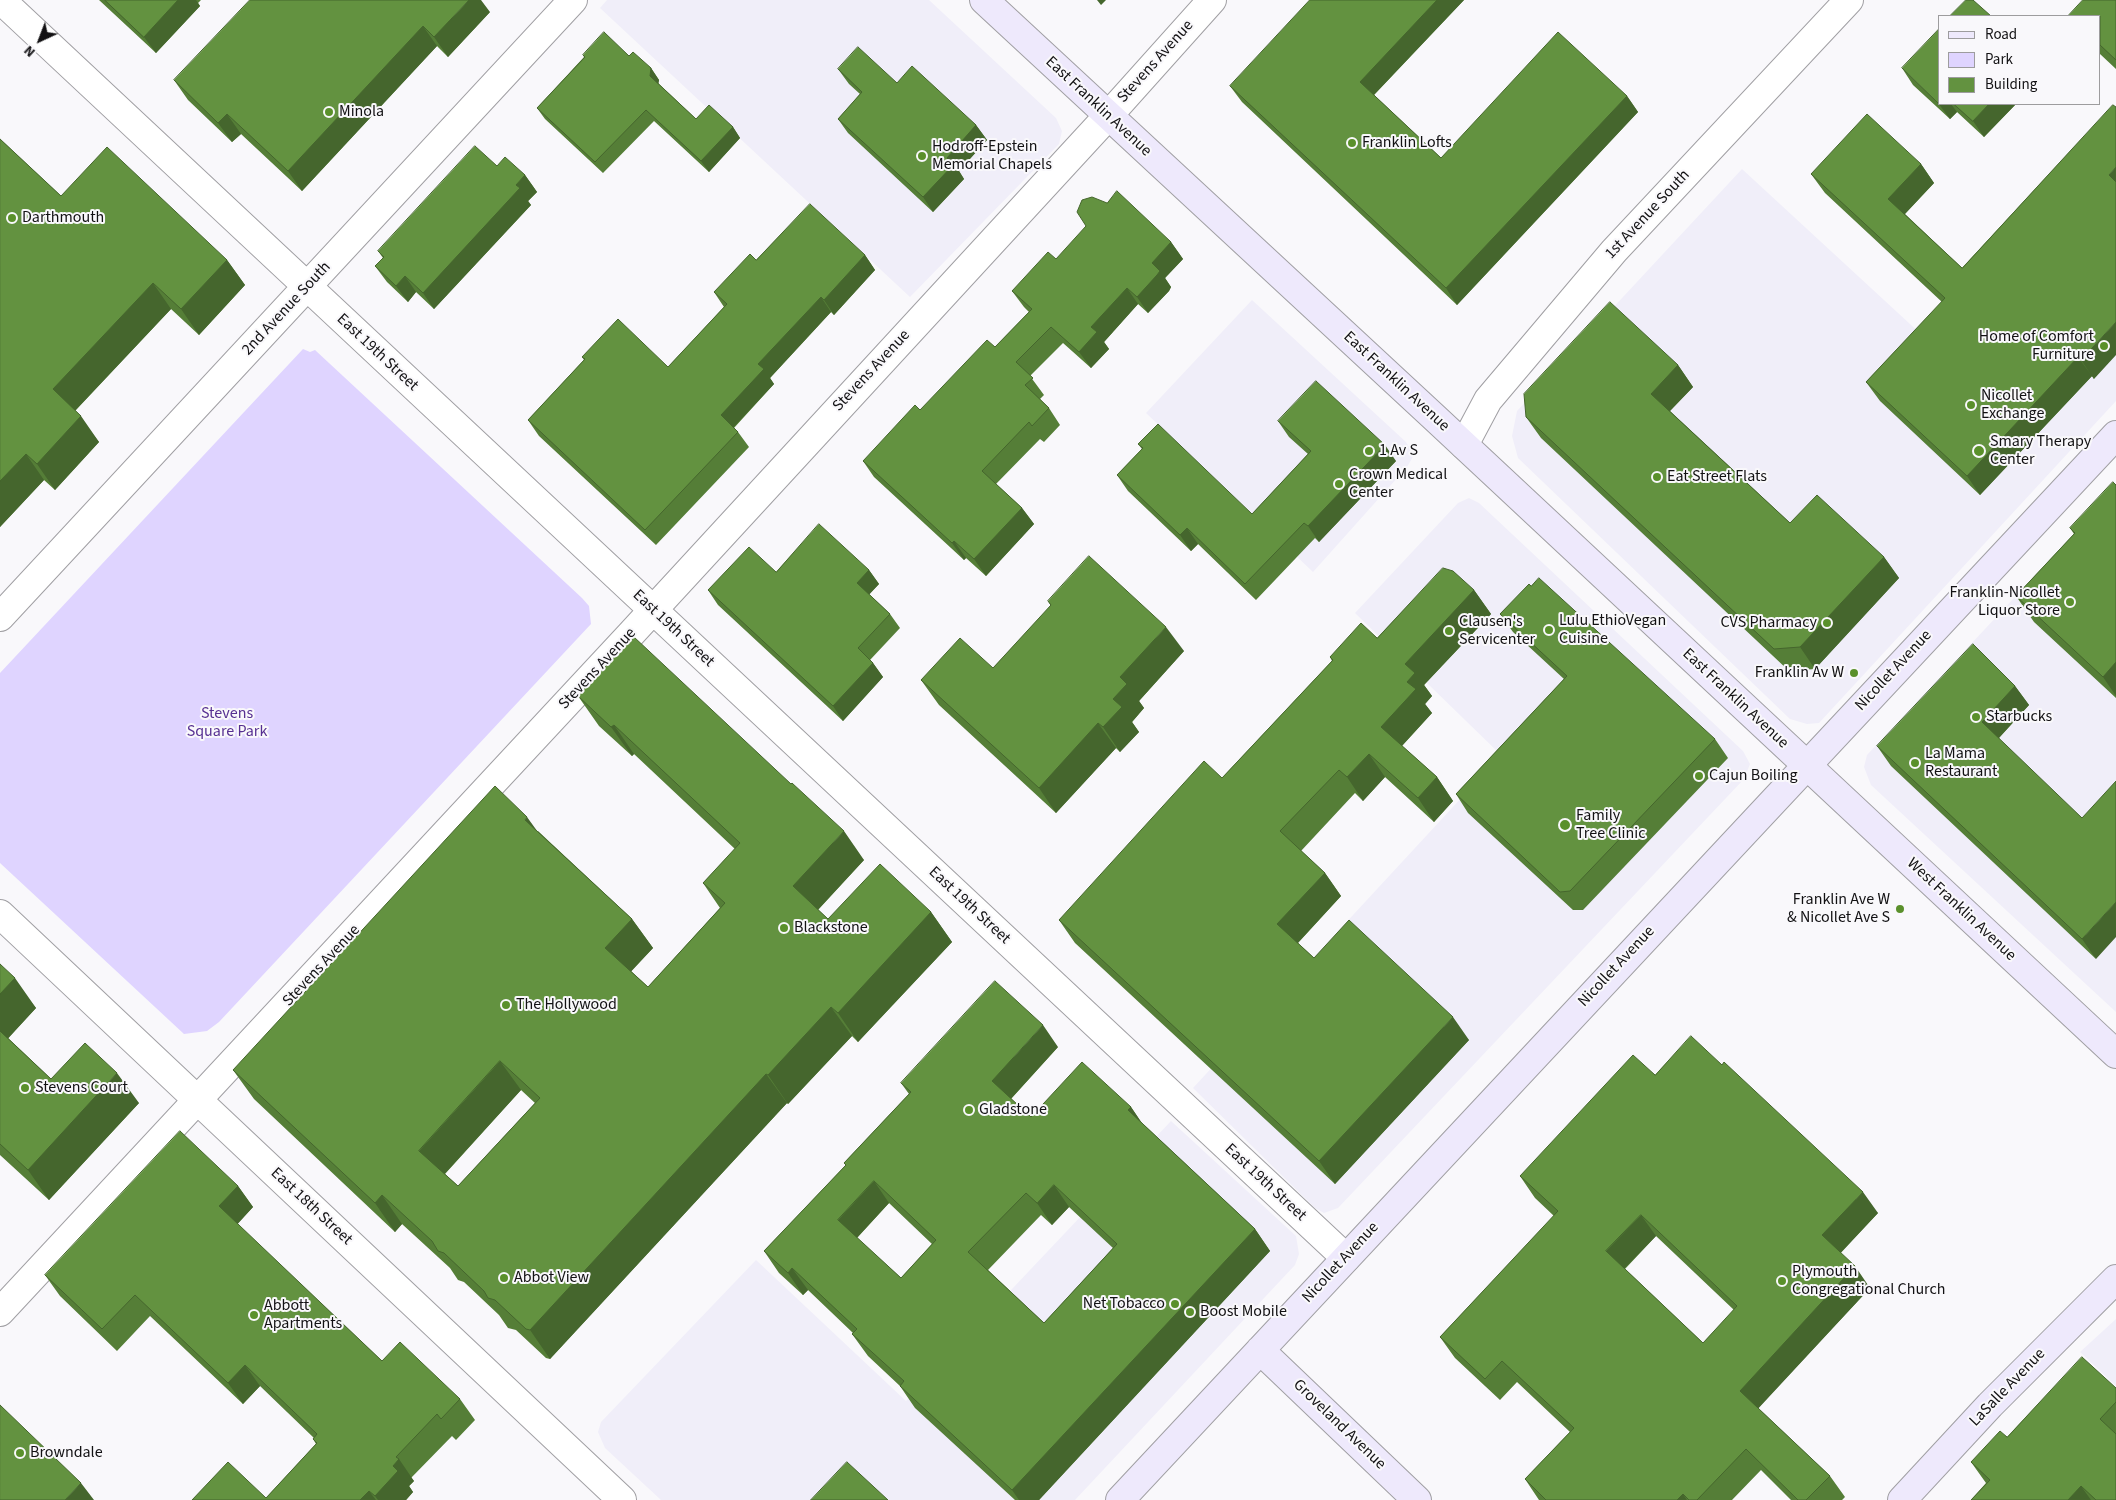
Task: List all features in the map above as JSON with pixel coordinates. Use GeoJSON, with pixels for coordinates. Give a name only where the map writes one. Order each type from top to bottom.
{"type":"FeatureCollection","features":[{"type":"Feature","properties":{"kind":"street","name":"East 19th Street"},"geometry":{"type":"LineString","coordinates":[[1,0],[1346,1258]]}},
{"type":"Feature","properties":{"kind":"street","name":"2nd Avenue South"},"geometry":{"type":"LineString","coordinates":[[0,617],[573,0]]}},
{"type":"Feature","properties":{"kind":"street","name":"East Franklin Avenue"},"geometry":{"type":"LineString","coordinates":[[984,0],[1806,765]]}},
{"type":"Feature","properties":{"kind":"street","name":"Stevens Avenue"},"geometry":{"type":"LineString","coordinates":[[0,1312],[652,610],[1108,116],[1212,0]]}},
{"type":"Feature","properties":{"kind":"street","name":"1st Avenue South"},"geometry":{"type":"LineString","coordinates":[[1464,445],[1488,400],[1614,251],[1849,0]]}},
{"type":"Feature","properties":{"kind":"street","name":"Nicollet Avenue"},"geometry":{"type":"LineString","coordinates":[[1120,1500],[2116,435]]}},
{"type":"Feature","properties":{"kind":"street","name":"West Franklin Avenue"},"geometry":{"type":"LineString","coordinates":[[1806,765],[2116,1054]]}},
{"type":"Feature","properties":{"kind":"street","name":"East 18th Street"},"geometry":{"type":"LineString","coordinates":[[0,914],[622,1500]]}},
{"type":"Feature","properties":{"kind":"street","name":"LaSalle Avenue"},"geometry":{"type":"LineString","coordinates":[[1902,1500],[1990,1405],[2116,1279]]}},
{"type":"Feature","properties":{"kind":"street","name":"Groveland Avenue"},"geometry":{"type":"LineString","coordinates":[[1260,1350],[1417,1500]]}},
{"type":"Feature","properties":{"kind":"shaded area"},"geometry":{"type":"Polygon","coordinates":[[[607,0],[929,0],[1056,118],[1062,131],[1059,144],[910,297],[600,8],[607,0]]]}},
{"type":"Feature","properties":{"kind":"shaded area"},"geometry":{"type":"Polygon","coordinates":[[[2116,127],[2116,401],[1819,723],[1807,724],[1790,719],[1518,458],[1512,436],[1517,411],[1742,169],[1923,336],[2116,127]]]}},
{"type":"Feature","properties":{"kind":"shaded area"},"geometry":{"type":"Polygon","coordinates":[[[1252,300],[1406,442],[1414,455],[1407,467],[1313,572],[1146,413],[1252,300]]]}},
{"type":"Feature","properties":{"kind":"shaded area"},"geometry":{"type":"Polygon","coordinates":[[[2116,489],[2116,1012],[1871,785],[1864,767],[1867,755],[2116,489]]]}},
{"type":"Feature","properties":{"kind":"shaded area"},"geometry":{"type":"Polygon","coordinates":[[[1469,498],[1479,503],[1743,751],[1750,764],[1744,779],[1338,1208],[1324,1213],[1315,1208],[1193,1088],[1501,755],[1355,613],[1458,503],[1469,498]]]}},
{"type":"Feature","properties":{"kind":"shaded area"},"geometry":{"type":"Polygon","coordinates":[[[1171,1121],[1296,1236],[1299,1254],[1295,1265],[1075,1500],[661,1500],[605,1448],[598,1432],[601,1422],[756,1260],[906,1401],[1171,1121]]]}},
{"type":"Feature","properties":{"kind":"shaded area"},"geometry":{"type":"Polygon","coordinates":[[[2116,1319],[2116,1386],[2080,1352],[2116,1319]]]}},
{"type":"Feature","properties":{"kind":"green space","name":"Stevens Square Park"},"geometry":{"type":"Polygon","coordinates":[[[303,349],[310,352],[315,350],[582,598],[589,606],[591,624],[219,1022],[207,1031],[184,1034],[0,863],[0,673],[303,349]]]}},
{"type":"Feature","properties":{"kind":"building"},"geometry":{"type":"Polygon","coordinates":[[[105,0],[178,0],[144,37],[105,0]]]}},
{"type":"Feature","properties":{"kind":"building"},"geometry":{"type":"Polygon","coordinates":[[[250,0],[469,0],[434,37],[423,26],[288,171],[227,114],[218,123],[174,80],[250,0]]]}},
{"type":"Feature","properties":{"kind":"building","name":"Franklin Lofts"},"geometry":{"type":"Polygon","coordinates":[[[1310,0],[1437,0],[1360,82],[1441,158],[1558,32],[1627,96],[1446,288],[1230,86],[1310,0]]]}},
{"type":"Feature","properties":{"kind":"building"},"geometry":{"type":"Polygon","coordinates":[[[1966,0],[1973,0],[1990,15],[1951,15],[1966,0]]]}},
{"type":"Feature","properties":{"kind":"building"},"geometry":{"type":"Polygon","coordinates":[[[2083,0],[2116,0],[2116,60],[2101,46],[2101,15],[2069,15],[2083,0]]]}},
{"type":"Feature","properties":{"kind":"building"},"geometry":{"type":"Polygon","coordinates":[[[1938,30],[1938,103],[1902,68],[1938,30]]]}},
{"type":"Feature","properties":{"kind":"building"},"geometry":{"type":"Polygon","coordinates":[[[604,32],[629,56],[633,52],[651,68],[650,76],[696,119],[709,105],[733,127],[701,161],[646,110],[595,162],[537,108],[585,57],[583,55],[604,32]]]}},
{"type":"Feature","properties":{"kind":"building","name":"Hodroff-Epstein Memorial Chapels"},"geometry":{"type":"Polygon","coordinates":[[[858,47],[897,83],[912,66],[976,125],[947,158],[954,164],[923,197],[838,119],[862,92],[838,69],[858,47]]]}},
{"type":"Feature","properties":{"kind":"building"},"geometry":{"type":"Polygon","coordinates":[[[1955,105],[1988,105],[1973,121],[1955,105]]]}},
{"type":"Feature","properties":{"kind":"building"},"geometry":{"type":"Polygon","coordinates":[[[2113,105],[2116,107],[2116,167],[2109,175],[2116,182],[2116,322],[2081,360],[2078,357],[1967,476],[1866,382],[1945,298],[1811,174],[1867,114],[1921,164],[1888,199],[1962,268],[2113,105]]]}},
{"type":"Feature","properties":{"kind":"building"},"geometry":{"type":"Polygon","coordinates":[[[0,139],[61,196],[107,147],[227,260],[181,309],[153,283],[53,389],[81,416],[37,464],[26,454],[0,481],[0,139]]]}},
{"type":"Feature","properties":{"kind":"building"},"geometry":{"type":"Polygon","coordinates":[[[475,146],[497,166],[505,157],[525,175],[516,185],[520,188],[423,293],[405,276],[396,286],[375,266],[384,257],[378,251],[475,146]]]}},
{"type":"Feature","properties":{"kind":"building"},"geometry":{"type":"Polygon","coordinates":[[[1117,191],[1171,242],[1152,263],[1160,271],[1137,297],[1127,288],[1091,327],[1097,332],[1079,352],[1051,327],[1016,362],[1033,378],[1025,385],[1049,408],[1032,426],[1029,422],[982,471],[1022,508],[974,559],[954,541],[952,543],[863,461],[915,405],[920,410],[987,340],[995,347],[1032,309],[1012,291],[1048,252],[1056,259],[1086,226],[1077,212],[1082,200],[1092,197],[1107,203],[1117,191]]]}},
{"type":"Feature","properties":{"kind":"building"},"geometry":{"type":"Polygon","coordinates":[[[810,204],[865,255],[824,300],[821,297],[758,364],[764,369],[721,415],[738,432],[645,530],[528,420],[585,359],[582,357],[618,319],[668,367],[727,304],[714,292],[750,254],[756,260],[810,204]]]}},
{"type":"Feature","properties":{"kind":"building","name":"Eat Street Flats"},"geometry":{"type":"Polygon","coordinates":[[[1610,302],[1678,365],[1651,394],[1790,523],[1817,495],[1884,557],[1800,647],[1774,649],[1526,417],[1524,394],[1610,302]]]}},
{"type":"Feature","properties":{"kind":"building"},"geometry":{"type":"Polygon","coordinates":[[[1316,381],[1385,445],[1308,526],[1304,523],[1245,584],[1187,528],[1180,535],[1117,475],[1143,448],[1138,444],[1158,424],[1252,514],[1311,451],[1278,421],[1316,381]]]}},
{"type":"Feature","properties":{"kind":"building"},"geometry":{"type":"Polygon","coordinates":[[[2113,482],[2116,485],[2116,662],[2103,677],[2016,596],[2075,533],[2070,528],[2113,482]]]}},
{"type":"Feature","properties":{"kind":"building"},"geometry":{"type":"Polygon","coordinates":[[[819,524],[869,570],[857,583],[890,614],[858,648],[873,663],[833,706],[708,590],[749,547],[776,572],[819,524]]]}},
{"type":"Feature","properties":{"kind":"building"},"geometry":{"type":"Polygon","coordinates":[[[1089,556],[1166,627],[1120,677],[1127,684],[1113,699],[1122,707],[1103,727],[1098,723],[1039,788],[921,680],[960,638],[993,668],[1051,605],[1048,601],[1089,556]]]}},
{"type":"Feature","properties":{"kind":"building"},"geometry":{"type":"Polygon","coordinates":[[[1443,568],[1453,571],[1474,590],[1405,664],[1415,673],[1407,682],[1416,689],[1381,727],[1437,777],[1418,798],[1369,754],[1347,777],[1339,770],[1280,831],[1325,873],[1277,924],[1314,958],[1349,920],[1453,1017],[1319,1161],[1059,920],[1204,761],[1222,778],[1333,660],[1330,657],[1361,623],[1377,638],[1443,568]]]}},
{"type":"Feature","properties":{"kind":"building"},"geometry":{"type":"Polygon","coordinates":[[[1539,578],[1715,739],[1570,891],[1560,892],[1456,794],[1567,676],[1500,614],[1529,584],[1531,586],[1539,578]]]}},
{"type":"Feature","properties":{"kind":"building"},"geometry":{"type":"Polygon","coordinates":[[[634,637],[844,831],[793,886],[828,919],[880,864],[931,912],[838,1013],[831,1007],[768,1075],[766,1074],[530,1330],[526,1329],[495,1300],[488,1298],[484,1291],[444,1253],[438,1251],[432,1241],[382,1195],[375,1203],[233,1070],[495,786],[527,817],[525,820],[632,919],[605,948],[648,987],[725,903],[703,883],[740,843],[614,725],[611,727],[578,696],[634,637]],[[500,1061],[419,1151],[458,1186],[540,1098],[500,1061]]]}},
{"type":"Feature","properties":{"kind":"building"},"geometry":{"type":"Polygon","coordinates":[[[1973,644],[2015,686],[1982,722],[2082,818],[2116,781],[2116,902],[2082,939],[1877,746],[1973,644]]]}},
{"type":"Feature","properties":{"kind":"building"},"geometry":{"type":"Polygon","coordinates":[[[0,964],[15,978],[0,994],[0,964]]]}},
{"type":"Feature","properties":{"kind":"building"},"geometry":{"type":"Polygon","coordinates":[[[995,981],[1043,1025],[992,1081],[1031,1117],[1082,1062],[1131,1107],[1128,1110],[1255,1229],[1012,1490],[900,1386],[904,1381],[852,1334],[857,1329],[792,1268],[788,1273],[764,1251],[846,1165],[844,1163],[911,1092],[901,1083],[995,981]],[[874,1181],[838,1220],[901,1278],[936,1240],[874,1181]],[[1054,1185],[1037,1203],[1026,1193],[968,1252],[1044,1323],[1117,1244],[1054,1185]]]}},
{"type":"Feature","properties":{"kind":"building"},"geometry":{"type":"Polygon","coordinates":[[[0,1031],[51,1079],[85,1043],[117,1073],[28,1170],[0,1144],[0,1031]]]}},
{"type":"Feature","properties":{"kind":"building","name":"Plymouth Congregational Church"},"geometry":{"type":"Polygon","coordinates":[[[1691,1036],[1722,1065],[1724,1062],[1863,1192],[1822,1235],[1855,1266],[1740,1391],[1830,1476],[1806,1500],[1798,1500],[1746,1449],[1697,1500],[1689,1500],[1683,1494],[1677,1500],[1546,1500],[1525,1479],[1574,1428],[1502,1361],[1485,1379],[1440,1337],[1558,1211],[1520,1176],[1633,1055],[1655,1075],[1691,1036]],[[1641,1215],[1606,1251],[1703,1343],[1737,1306],[1641,1215]]]}},
{"type":"Feature","properties":{"kind":"building","name":"Abbott Apartments"},"geometry":{"type":"Polygon","coordinates":[[[180,1131],[238,1186],[219,1206],[382,1361],[400,1342],[460,1399],[441,1419],[437,1414],[396,1457],[399,1459],[393,1466],[398,1471],[375,1496],[369,1491],[360,1500],[192,1500],[228,1462],[266,1498],[317,1443],[313,1439],[317,1434],[245,1365],[228,1383],[135,1295],[102,1329],[45,1275],[180,1131]]]}},
{"type":"Feature","properties":{"kind":"building"},"geometry":{"type":"Polygon","coordinates":[[[2082,1357],[2116,1388],[2116,1402],[2100,1419],[2116,1434],[2116,1500],[2096,1500],[2081,1486],[2068,1500],[1971,1500],[1990,1480],[1971,1462],[2000,1431],[2007,1437],[2082,1357]]]}},
{"type":"Feature","properties":{"kind":"building","name":"Browndale"},"geometry":{"type":"Polygon","coordinates":[[[0,1405],[81,1483],[65,1500],[0,1500],[0,1405]]]}},
{"type":"Feature","properties":{"kind":"building"},"geometry":{"type":"Polygon","coordinates":[[[847,1462],[888,1500],[811,1500],[847,1462]]]}},
{"type":"Feature","properties":{"kind":"place","name":"Minola"},"geometry":{"type":"Point","coordinates":[329,112]}},
{"type":"Feature","properties":{"kind":"place","name":"Franklin Lofts"},"geometry":{"type":"Point","coordinates":[1352,143]}},
{"type":"Feature","properties":{"kind":"place","name":"Hodroff-Epstein Memorial Chapels"},"geometry":{"type":"Point","coordinates":[922,156]}},
{"type":"Feature","properties":{"kind":"place","name":"Darthmouth"},"geometry":{"type":"Point","coordinates":[12,218]}},
{"type":"Feature","properties":{"kind":"place","name":"Home of Comfort Furniture"},"geometry":{"type":"Point","coordinates":[2104,346]}},
{"type":"Feature","properties":{"kind":"place","name":"Nicollet Exchange"},"geometry":{"type":"Point","coordinates":[1971,405]}},
{"type":"Feature","properties":{"kind":"place","name":"1 Av S"},"geometry":{"type":"Point","coordinates":[1369,451]}},
{"type":"Feature","properties":{"kind":"place","name":"Smary Therapy Center"},"geometry":{"type":"Point","coordinates":[1979,451]}},
{"type":"Feature","properties":{"kind":"place","name":"Eat Street Flats"},"geometry":{"type":"Point","coordinates":[1657,477]}},
{"type":"Feature","properties":{"kind":"place","name":"Crown Medical Center"},"geometry":{"type":"Point","coordinates":[1339,484]}},
{"type":"Feature","properties":{"kind":"place","name":"Franklin-Nicollet Liquor Store"},"geometry":{"type":"Point","coordinates":[2070,602]}},
{"type":"Feature","properties":{"kind":"place","name":"CVS Pharmacy"},"geometry":{"type":"Point","coordinates":[1827,623]}},
{"type":"Feature","properties":{"kind":"place","name":"Lulu EthioVegan Cuisine"},"geometry":{"type":"Point","coordinates":[1549,630]}},
{"type":"Feature","properties":{"kind":"place","name":"Clausen's Servicenter"},"geometry":{"type":"Point","coordinates":[1449,631]}},
{"type":"Feature","properties":{"kind":"place","name":"Franklin Av W"},"geometry":{"type":"Point","coordinates":[1854,673]}},
{"type":"Feature","properties":{"kind":"place","name":"Starbucks"},"geometry":{"type":"Point","coordinates":[1976,717]}},
{"type":"Feature","properties":{"kind":"place","name":"La Mama Restaurant"},"geometry":{"type":"Point","coordinates":[1915,763]}},
{"type":"Feature","properties":{"kind":"place","name":"Cajun Boiling"},"geometry":{"type":"Point","coordinates":[1699,776]}},
{"type":"Feature","properties":{"kind":"place","name":"Family Tree Clinic"},"geometry":{"type":"Point","coordinates":[1565,825]}},
{"type":"Feature","properties":{"kind":"place","name":"Franklin Ave W & Nicollet Ave S"},"geometry":{"type":"Point","coordinates":[1900,909]}},
{"type":"Feature","properties":{"kind":"place","name":"Blackstone"},"geometry":{"type":"Point","coordinates":[784,928]}},
{"type":"Feature","properties":{"kind":"place","name":"The Hollywood"},"geometry":{"type":"Point","coordinates":[506,1005]}},
{"type":"Feature","properties":{"kind":"place","name":"Stevens Court"},"geometry":{"type":"Point","coordinates":[25,1088]}},
{"type":"Feature","properties":{"kind":"place","name":"Gladstone"},"geometry":{"type":"Point","coordinates":[969,1110]}},
{"type":"Feature","properties":{"kind":"place","name":"Abbot View"},"geometry":{"type":"Point","coordinates":[504,1278]}},
{"type":"Feature","properties":{"kind":"place","name":"Plymouth Congregational Church"},"geometry":{"type":"Point","coordinates":[1782,1281]}},
{"type":"Feature","properties":{"kind":"place","name":"Net Tobacco"},"geometry":{"type":"Point","coordinates":[1175,1304]}},
{"type":"Feature","properties":{"kind":"place","name":"Boost Mobile"},"geometry":{"type":"Point","coordinates":[1190,1312]}},
{"type":"Feature","properties":{"kind":"place","name":"Abbott Apartments"},"geometry":{"type":"Point","coordinates":[254,1315]}},
{"type":"Feature","properties":{"kind":"place","name":"Browndale"},"geometry":{"type":"Point","coordinates":[20,1453]}}]}
